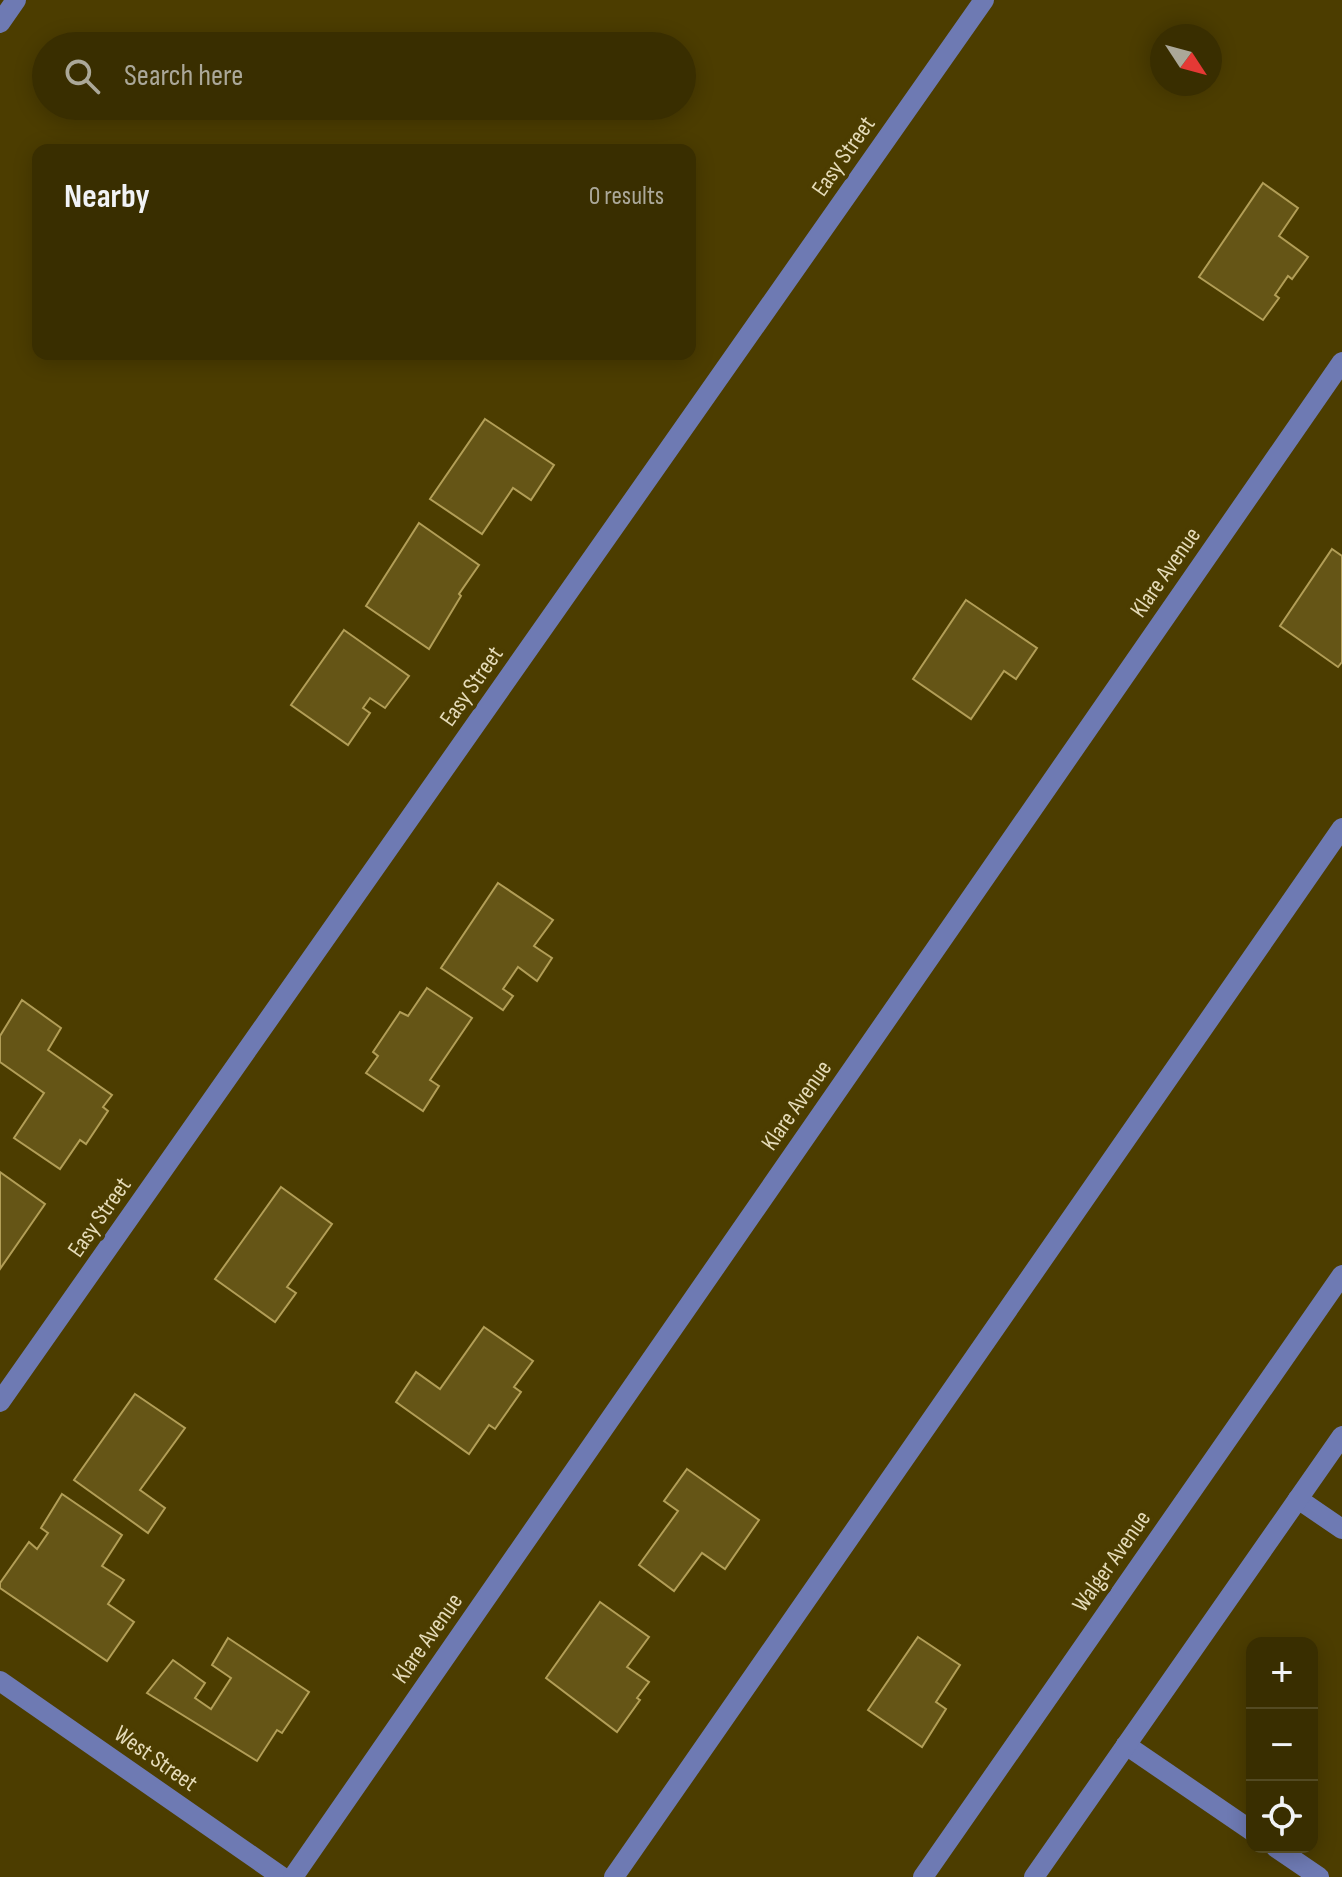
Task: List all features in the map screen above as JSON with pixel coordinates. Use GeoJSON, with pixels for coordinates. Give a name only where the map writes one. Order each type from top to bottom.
{"type":"FeatureCollection","features":[{"type":"Feature","properties":{"kind":"street"},"geometry":{"type":"LineString","coordinates":[[0,23],[16,0]]}},
{"type":"Feature","properties":{"kind":"street","name":"Easy Street"},"geometry":{"type":"LineString","coordinates":[[0,1402],[984,0]]}},
{"type":"Feature","properties":{"kind":"street","name":"Klare Avenue"},"geometry":{"type":"LineString","coordinates":[[293,1877],[1342,362]]}},
{"type":"Feature","properties":{"kind":"street"},"geometry":{"type":"LineString","coordinates":[[614,1877],[1342,828]]}},
{"type":"Feature","properties":{"kind":"street","name":"Walger Avenue"},"geometry":{"type":"LineString","coordinates":[[923,1877],[1342,1275]]}},
{"type":"Feature","properties":{"kind":"street"},"geometry":{"type":"LineString","coordinates":[[1034,1877],[1342,1436]]}},
{"type":"Feature","properties":{"kind":"street"},"geometry":{"type":"LineString","coordinates":[[1298,1499],[1342,1529]]}},
{"type":"Feature","properties":{"kind":"street","name":"West Street"},"geometry":{"type":"LineString","coordinates":[[0,1681],[282,1877]]}},
{"type":"Feature","properties":{"kind":"street"},"geometry":{"type":"LineString","coordinates":[[1126,1745],[1246,1827]]}},
{"type":"Feature","properties":{"kind":"street"},"geometry":{"type":"LineString","coordinates":[[1284,1853],[1319,1877]]}},
{"type":"Feature","properties":{"kind":"building"},"geometry":{"type":"Polygon","coordinates":[[[1263,183],[1298,208],[1279,236],[1308,257],[1292,279],[1288,276],[1275,295],[1279,298],[1263,320],[1199,277],[1263,183]]]}},
{"type":"Feature","properties":{"kind":"building"},"geometry":{"type":"Polygon","coordinates":[[[485,419],[554,465],[531,500],[513,488],[482,534],[430,499],[485,419]]]}},
{"type":"Feature","properties":{"kind":"building"},"geometry":{"type":"Polygon","coordinates":[[[419,523],[479,565],[429,649],[366,606],[419,523]]]}},
{"type":"Feature","properties":{"kind":"building"},"geometry":{"type":"Polygon","coordinates":[[[1332,549],[1342,556],[1342,662],[1338,667],[1280,626],[1332,549]]]}},
{"type":"Feature","properties":{"kind":"building"},"geometry":{"type":"Polygon","coordinates":[[[966,600],[1037,648],[1016,679],[1004,671],[971,719],[913,679],[966,600]]]}},
{"type":"Feature","properties":{"kind":"building"},"geometry":{"type":"Polygon","coordinates":[[[344,630],[409,676],[385,708],[370,698],[363,708],[370,713],[348,745],[291,705],[344,630]]]}},
{"type":"Feature","properties":{"kind":"building"},"geometry":{"type":"Polygon","coordinates":[[[498,883],[553,920],[534,946],[552,958],[537,981],[518,967],[503,989],[513,996],[503,1010],[441,968],[498,883]]]}},
{"type":"Feature","properties":{"kind":"building"},"geometry":{"type":"Polygon","coordinates":[[[427,988],[472,1018],[430,1080],[439,1086],[423,1111],[366,1073],[378,1056],[373,1052],[400,1012],[408,1016],[427,988]]]}},
{"type":"Feature","properties":{"kind":"building"},"geometry":{"type":"Polygon","coordinates":[[[22,1000],[61,1028],[48,1050],[112,1095],[103,1107],[108,1111],[86,1144],[80,1140],[60,1169],[14,1138],[44,1093],[0,1062],[0,1036],[22,1000]]]}},
{"type":"Feature","properties":{"kind":"building"},"geometry":{"type":"Polygon","coordinates":[[[0,1172],[45,1204],[0,1269],[0,1172]]]}},
{"type":"Feature","properties":{"kind":"building"},"geometry":{"type":"Polygon","coordinates":[[[281,1187],[332,1224],[287,1287],[296,1293],[275,1322],[215,1279],[281,1187]]]}},
{"type":"Feature","properties":{"kind":"building"},"geometry":{"type":"Polygon","coordinates":[[[484,1327],[533,1361],[514,1387],[521,1392],[495,1429],[489,1425],[469,1454],[396,1402],[416,1372],[440,1389],[484,1327]]]}},
{"type":"Feature","properties":{"kind":"building"},"geometry":{"type":"Polygon","coordinates":[[[135,1394],[185,1428],[140,1490],[165,1508],[148,1533],[74,1480],[135,1394]]]}},
{"type":"Feature","properties":{"kind":"building"},"geometry":{"type":"Polygon","coordinates":[[[687,1469],[759,1520],[725,1569],[702,1553],[674,1591],[639,1565],[678,1511],[664,1501],[687,1469]]]}},
{"type":"Feature","properties":{"kind":"building"},"geometry":{"type":"Polygon","coordinates":[[[62,1494],[122,1535],[102,1566],[124,1580],[108,1604],[134,1622],[107,1661],[0,1588],[0,1583],[29,1542],[37,1549],[48,1533],[41,1528],[62,1494]]]}},
{"type":"Feature","properties":{"kind":"building"},"geometry":{"type":"Polygon","coordinates":[[[600,1602],[649,1637],[627,1667],[649,1682],[617,1732],[546,1678],[600,1602]]]}},
{"type":"Feature","properties":{"kind":"building"},"geometry":{"type":"Polygon","coordinates":[[[918,1637],[960,1665],[936,1702],[946,1709],[922,1747],[868,1710],[918,1637]]]}},
{"type":"Feature","properties":{"kind":"building"},"geometry":{"type":"Polygon","coordinates":[[[228,1638],[309,1692],[282,1733],[277,1730],[257,1761],[147,1693],[173,1660],[205,1683],[195,1698],[211,1709],[231,1678],[212,1665],[228,1638]]]}}]}
